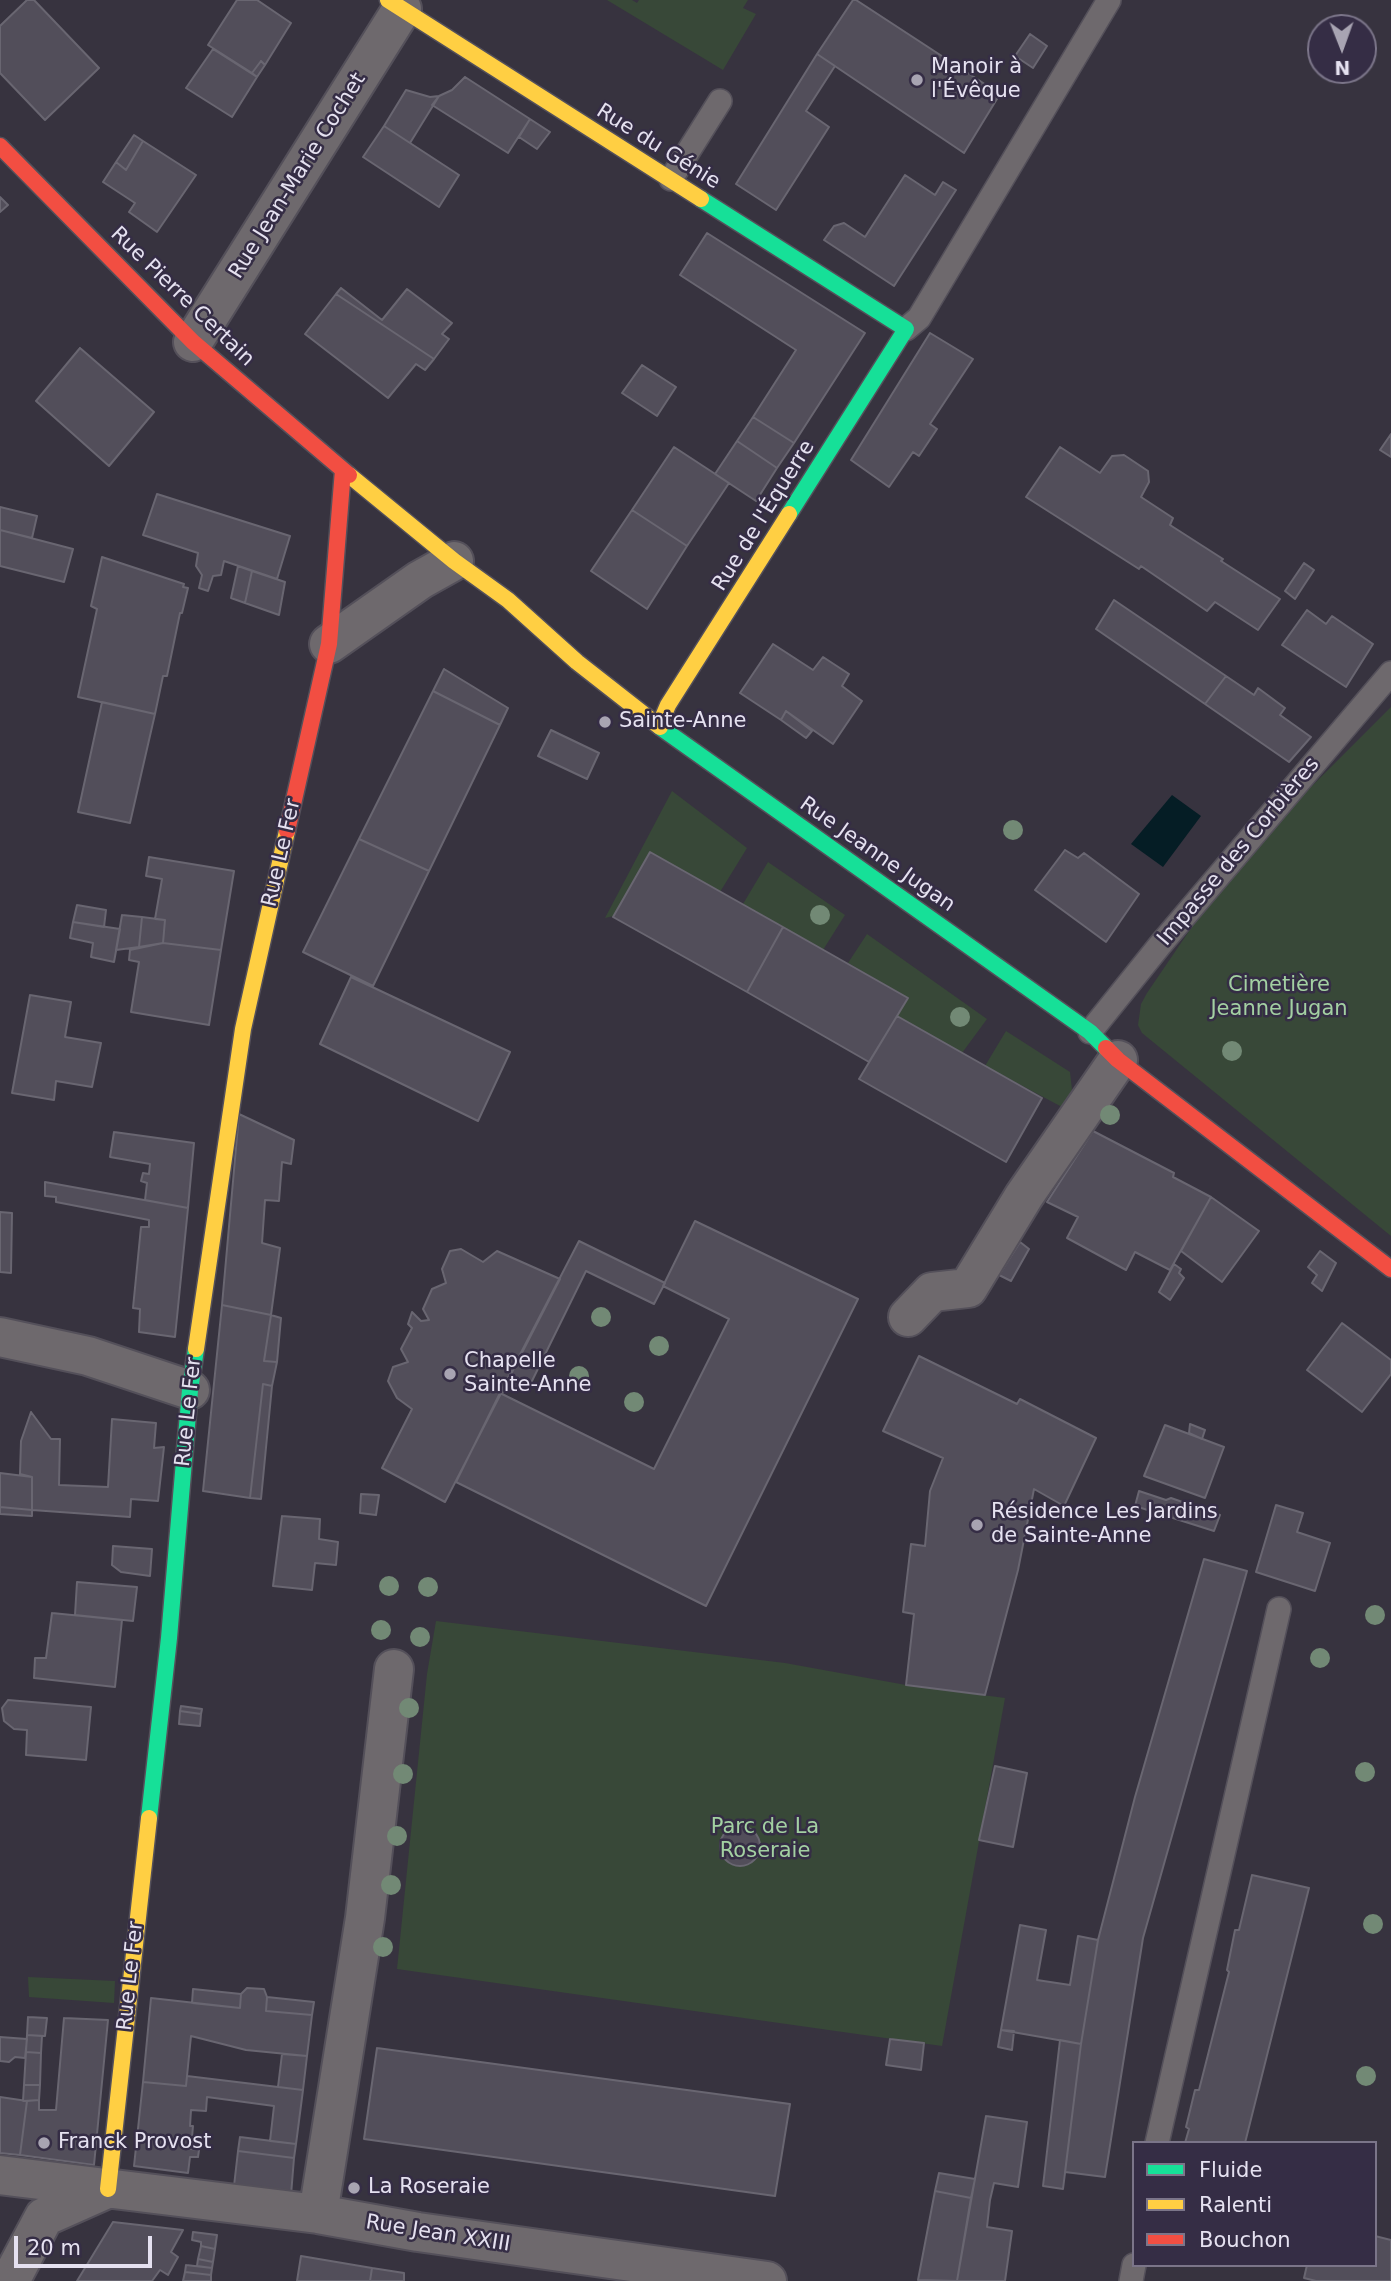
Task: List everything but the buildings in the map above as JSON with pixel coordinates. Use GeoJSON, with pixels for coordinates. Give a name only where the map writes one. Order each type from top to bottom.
{"type":"FeatureCollection","features":[{"type":"Feature","properties":{"kind":"street","name":"Rue du Génie"},"geometry":{"type":"LineString","coordinates":[[399,3],[906,329]]}},
{"type":"Feature","properties":{"kind":"street","name":"Rue Jean-Marie Cochet"},"geometry":{"type":"LineString","coordinates":[[193,342],[399,3]]}},
{"type":"Feature","properties":{"kind":"street","name":"Rue Pierre Certain"},"geometry":{"type":"LineString","coordinates":[[0,146],[193,342],[343,470]]}},
{"type":"Feature","properties":{"kind":"street","name":"Rue de l'Équerre"},"geometry":{"type":"LineString","coordinates":[[659,726],[668,705],[906,329]]}},
{"type":"Feature","properties":{"kind":"street","name":"Rue Jeanne Jugan"},"geometry":{"type":"LineString","coordinates":[[343,470],[454,561],[508,600],[577,662],[659,726],[1090,1032],[1118,1060],[1391,1269]]}},
{"type":"Feature","properties":{"kind":"street","name":"Rue Le Fer"},"geometry":{"type":"LineString","coordinates":[[108,2189],[169,1638],[190,1390],[243,1029],[330,644],[343,470]]}},
{"type":"Feature","properties":{"kind":"street"},"geometry":{"type":"LineString","coordinates":[[330,644],[420,580],[454,561]]}},
{"type":"Feature","properties":{"kind":"street"},"geometry":{"type":"LineString","coordinates":[[908,1317],[932,1292],[968,1288],[1024,1196],[1118,1060]]}},
{"type":"Feature","properties":{"kind":"street"},"geometry":{"type":"LineString","coordinates":[[0,1337],[88,1356],[190,1390]]}},
{"type":"Feature","properties":{"kind":"street"},"geometry":{"type":"LineString","coordinates":[[318,2214],[365,1918],[394,1669]]}},
{"type":"Feature","properties":{"kind":"street","name":"Rue Jean XXIII"},"geometry":{"type":"LineString","coordinates":[[0,2175],[318,2214],[418,2232],[767,2281]]}},
{"type":"Feature","properties":{"kind":"street"},"geometry":{"type":"LineString","coordinates":[[10,2281],[44,2217],[108,2189]]}},
{"type":"Feature","properties":{"kind":"lane"},"geometry":{"type":"LineString","coordinates":[[906,329],[924,309],[1109,0]]}},
{"type":"Feature","properties":{"kind":"lane"},"geometry":{"type":"LineString","coordinates":[[671,179],[720,101]]}},
{"type":"Feature","properties":{"kind":"lane","name":"Impasse des Corbières"},"geometry":{"type":"LineString","coordinates":[[1090,1032],[1168,934],[1391,673]]}},
{"type":"Feature","properties":{"kind":"lane"},"geometry":{"type":"LineString","coordinates":[[1157,2141],[1279,1609]]}},
{"type":"Feature","properties":{"kind":"green space"},"geometry":{"type":"Polygon","coordinates":[[[607,0],[632,0],[637,3],[639,0],[748,0],[743,8],[756,14],[723,70],[607,0]]]}},
{"type":"Feature","properties":{"kind":"green space","name":"Cimetière Jeanne Jugan"},"geometry":{"type":"Polygon","coordinates":[[[1391,707],[1391,1236],[1142,1033],[1138,1025],[1141,1004],[1147,993],[1200,915],[1282,816],[1391,707]]]}},
{"type":"Feature","properties":{"kind":"green space"},"geometry":{"type":"Polygon","coordinates":[[[672,791],[747,848],[720,892],[605,918],[672,791]]]}},
{"type":"Feature","properties":{"kind":"green space"},"geometry":{"type":"Polygon","coordinates":[[[768,862],[845,915],[823,950],[743,904],[768,862]]]}},
{"type":"Feature","properties":{"kind":"green space"},"geometry":{"type":"Polygon","coordinates":[[[867,934],[987,1019],[962,1053],[897,1016],[908,998],[848,963],[867,934]]]}},
{"type":"Feature","properties":{"kind":"green space"},"geometry":{"type":"Polygon","coordinates":[[[1006,1031],[1070,1072],[1072,1090],[1062,1107],[985,1066],[1006,1031]]]}},
{"type":"Feature","properties":{"kind":"green space","name":"Parc de La Roseraie"},"geometry":{"type":"Polygon","coordinates":[[[436,1621],[785,1663],[906,1685],[1005,1698],[942,2046],[397,1969],[427,1674],[436,1621]]]}},
{"type":"Feature","properties":{"kind":"green space"},"geometry":{"type":"Polygon","coordinates":[[[28,1977],[115,1981],[114,2003],[29,1997],[28,1977]]]}},
{"type":"Feature","properties":{"kind":"water"},"geometry":{"type":"Polygon","coordinates":[[[1172,795],[1201,816],[1163,867],[1131,844],[1172,795]]]}},
{"type":"Feature","properties":{"kind":"traffic: fast"},"geometry":{"type":"LineString","coordinates":[[701,199],[906,329],[789,514]]}},
{"type":"Feature","properties":{"kind":"traffic: fast"},"geometry":{"type":"LineString","coordinates":[[660,727],[1090,1032],[1106,1048]]}},
{"type":"Feature","properties":{"kind":"traffic: fast"},"geometry":{"type":"LineString","coordinates":[[149,1818],[196,1349]]}},
{"type":"Feature","properties":{"kind":"traffic: slow"},"geometry":{"type":"LineString","coordinates":[[388,0],[701,199]]}},
{"type":"Feature","properties":{"kind":"traffic: slow"},"geometry":{"type":"LineString","coordinates":[[349,475],[454,561],[508,600],[577,662],[660,727]]}},
{"type":"Feature","properties":{"kind":"traffic: slow"},"geometry":{"type":"LineString","coordinates":[[659,726],[668,705],[789,514]]}},
{"type":"Feature","properties":{"kind":"traffic: slow"},"geometry":{"type":"LineString","coordinates":[[196,1349],[243,1029],[287,831]]}},
{"type":"Feature","properties":{"kind":"traffic: slow"},"geometry":{"type":"LineString","coordinates":[[108,2189],[149,1818]]}},
{"type":"Feature","properties":{"kind":"traffic: jam"},"geometry":{"type":"LineString","coordinates":[[0,146],[193,342],[349,475]]}},
{"type":"Feature","properties":{"kind":"traffic: jam"},"geometry":{"type":"LineString","coordinates":[[287,831],[329,644],[343,470]]}},
{"type":"Feature","properties":{"kind":"traffic: jam"},"geometry":{"type":"LineString","coordinates":[[1106,1048],[1118,1060],[1391,1269]]}},
{"type":"Feature","properties":{"kind":"place","name":"Manoir à l'Évêque"},"geometry":{"type":"Point","coordinates":[917,80]}},
{"type":"Feature","properties":{"kind":"place","name":"Sainte-Anne"},"geometry":{"type":"Point","coordinates":[605,722]}},
{"type":"Feature","properties":{"kind":"place","name":"Chapelle Sainte-Anne"},"geometry":{"type":"Point","coordinates":[450,1374]}},
{"type":"Feature","properties":{"kind":"place","name":"Résidence Les Jardins de Sainte-Anne"},"geometry":{"type":"Point","coordinates":[977,1525]}},
{"type":"Feature","properties":{"kind":"place","name":"Franck Provost"},"geometry":{"type":"Point","coordinates":[44,2143]}},
{"type":"Feature","properties":{"kind":"place","name":"La Roseraie"},"geometry":{"type":"Point","coordinates":[354,2188]}}]}
